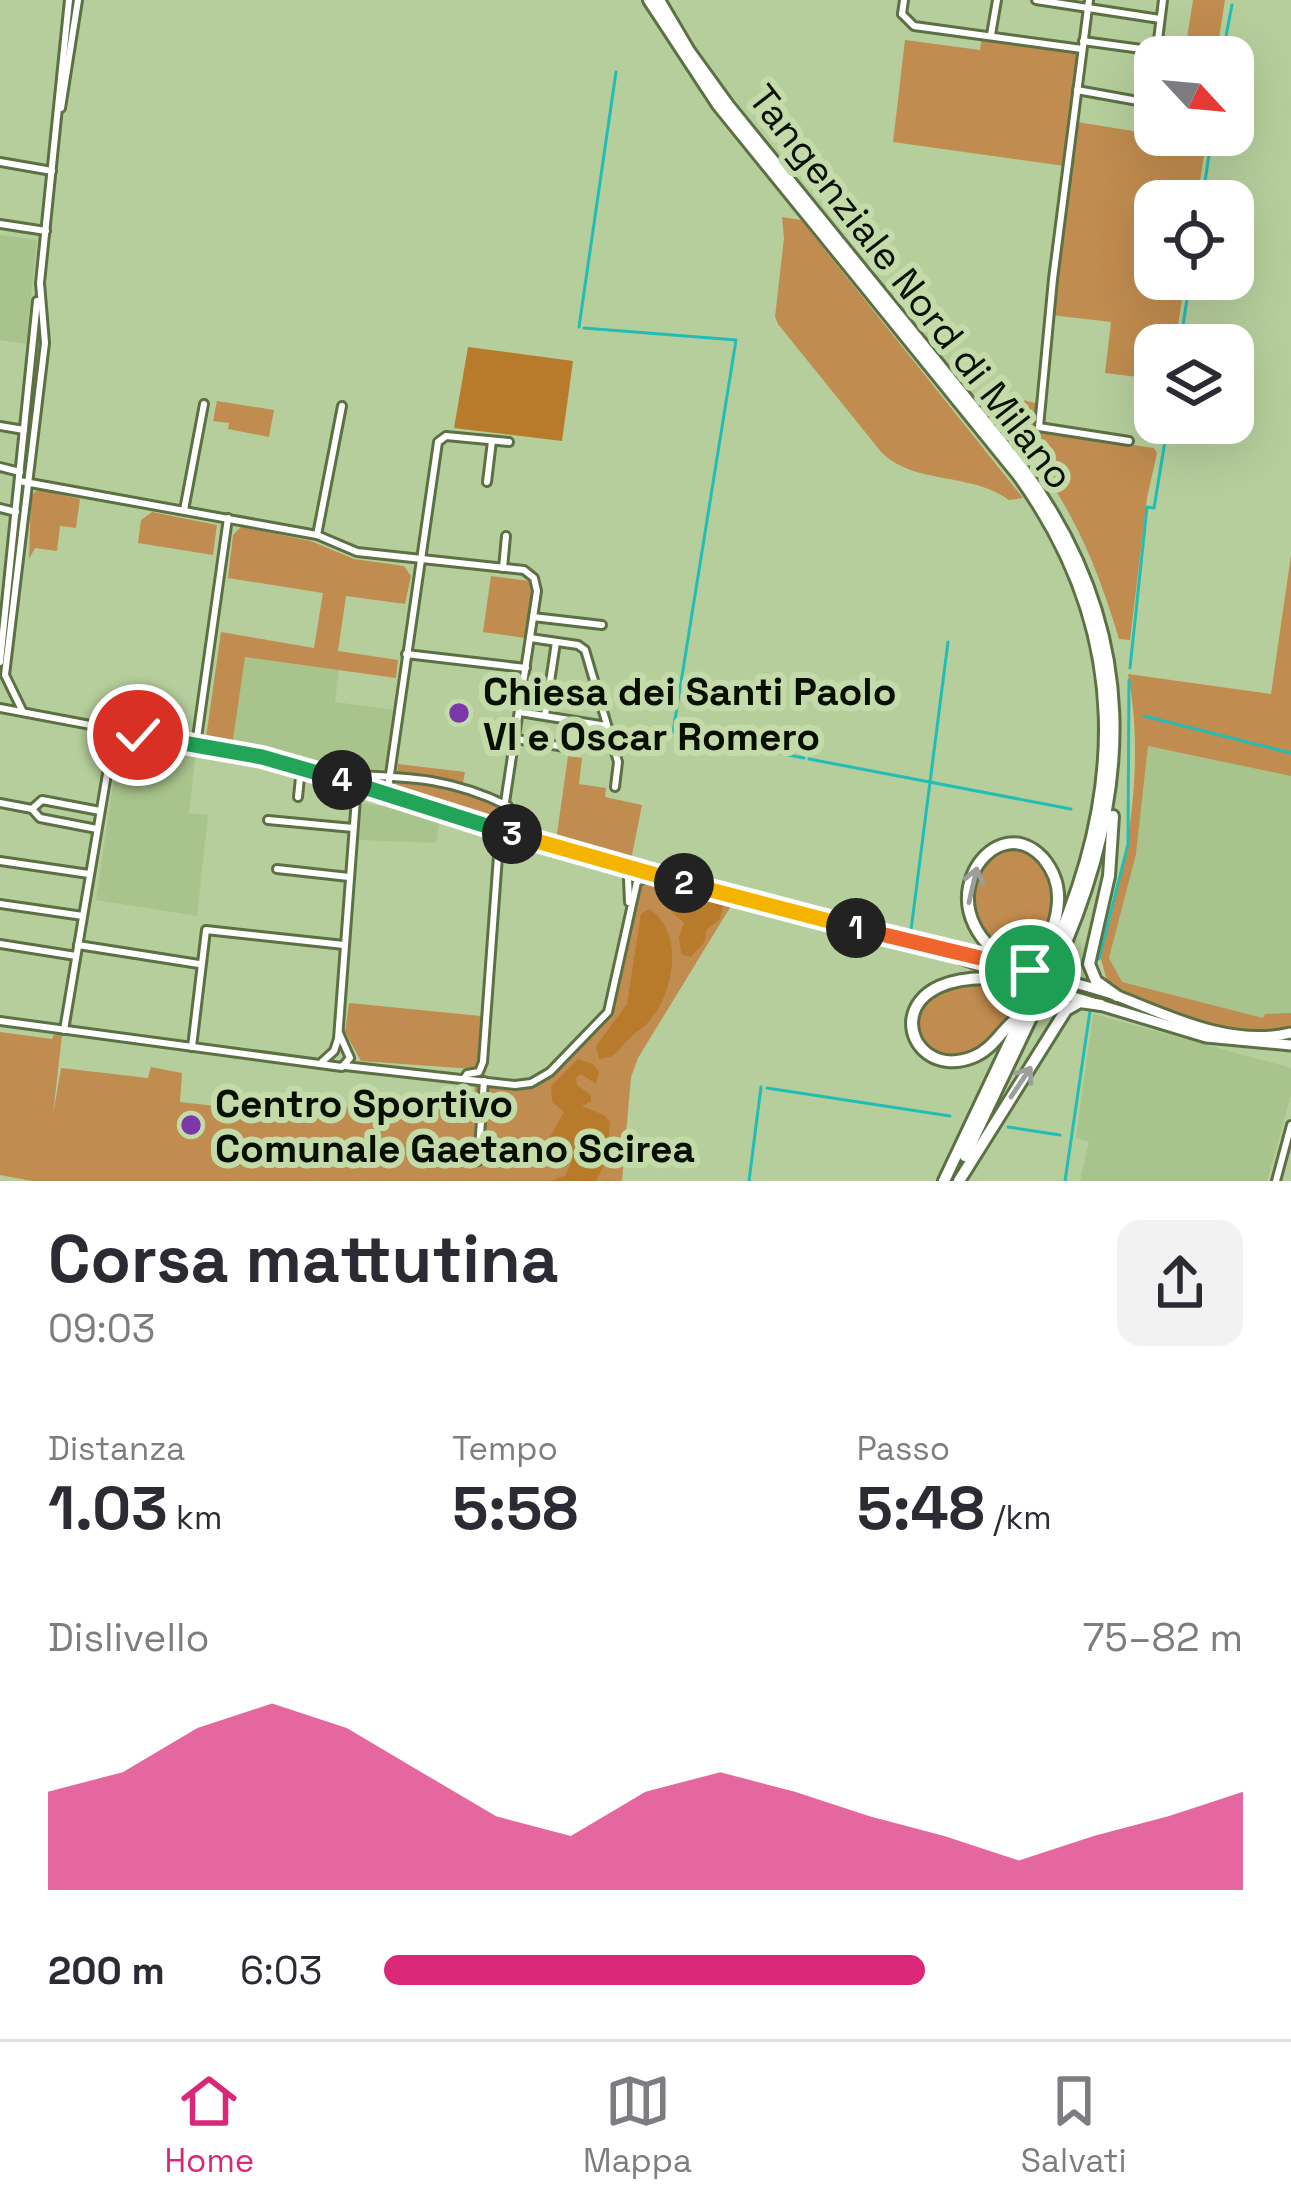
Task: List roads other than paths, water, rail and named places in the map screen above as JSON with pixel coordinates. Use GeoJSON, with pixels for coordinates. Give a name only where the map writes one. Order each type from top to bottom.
{"type":"FeatureCollection","features":[{"type":"Feature","properties":{"kind":"highway","name":"Tangenziale Nord di Milano"},"geometry":{"type":"LineString","coordinates":[[649,0],[709,94],[1018,475],[1050,524],[1072,572],[1098,659],[1105,763],[1087,866],[1039,970]]}},
{"type":"Feature","properties":{"kind":"highway","name":"Tangenziale Nord di Milano"},"geometry":{"type":"LineString","coordinates":[[659,0],[728,105],[1005,445],[1044,499],[1075,557],[1098,620],[1110,685],[1111,790],[1099,855],[1039,970]]}},
{"type":"Feature","properties":{"kind":"highway"},"geometry":{"type":"LineString","coordinates":[[1114,737],[1118,753],[1109,876],[1089,964],[1096,981],[1117,996]]}},
{"type":"Feature","properties":{"kind":"highway"},"geometry":{"type":"LineString","coordinates":[[998,846],[1029,847],[1049,866],[1056,881],[1056,918],[1039,970],[990,950],[970,916],[971,879],[984,856],[998,846]]}},
{"type":"Feature","properties":{"kind":"highway"},"geometry":{"type":"LineString","coordinates":[[1023,1014],[986,1050],[958,1060],[944,1061],[928,1054],[913,1028],[922,997],[943,983],[1039,970]]}},
{"type":"Feature","properties":{"kind":"highway"},"geometry":{"type":"LineString","coordinates":[[944,1181],[1023,1014],[1035,999],[956,1181]]}},
{"type":"Feature","properties":{"kind":"highway"},"geometry":{"type":"LineString","coordinates":[[956,1181],[1066,1010],[1080,1002],[1101,1005]]}},
{"type":"Feature","properties":{"kind":"main road"},"geometry":{"type":"LineString","coordinates":[[1039,970],[1101,1005],[1220,1040],[1291,1046]]}},
{"type":"Feature","properties":{"kind":"main road"},"geometry":{"type":"LineString","coordinates":[[1081,993],[1117,996],[1160,1016],[1210,1030],[1291,1033]]}},
{"type":"Feature","properties":{"kind":"street"},"geometry":{"type":"LineString","coordinates":[[57,123],[74,41],[74,0]]}},
{"type":"Feature","properties":{"kind":"street"},"geometry":{"type":"LineString","coordinates":[[26,714],[5,675],[22,446],[74,0]]}},
{"type":"Feature","properties":{"kind":"street"},"geometry":{"type":"LineString","coordinates":[[904,0],[902,14],[910,25],[1134,48]]}},
{"type":"Feature","properties":{"kind":"street"},"geometry":{"type":"LineString","coordinates":[[992,34],[997,0]]}},
{"type":"Feature","properties":{"kind":"street"},"geometry":{"type":"LineString","coordinates":[[1036,0],[1088,4],[1160,19]]}},
{"type":"Feature","properties":{"kind":"street"},"geometry":{"type":"LineString","coordinates":[[1158,36],[1163,0]]}},
{"type":"Feature","properties":{"kind":"street"},"geometry":{"type":"LineString","coordinates":[[1088,4],[1039,427],[1129,441]]}},
{"type":"Feature","properties":{"kind":"street"},"geometry":{"type":"LineString","coordinates":[[1077,90],[1134,100]]}},
{"type":"Feature","properties":{"kind":"street"},"geometry":{"type":"LineString","coordinates":[[0,162],[52,171]]}},
{"type":"Feature","properties":{"kind":"street"},"geometry":{"type":"LineString","coordinates":[[0,224],[46,231]]}},
{"type":"Feature","properties":{"kind":"street"},"geometry":{"type":"LineString","coordinates":[[0,662],[16,512],[45,335],[40,286]]}},
{"type":"Feature","properties":{"kind":"street"},"geometry":{"type":"LineString","coordinates":[[31,370],[38,351],[41,367]]}},
{"type":"Feature","properties":{"kind":"street"},"geometry":{"type":"LineString","coordinates":[[184,510],[204,404]]}},
{"type":"Feature","properties":{"kind":"street"},"geometry":{"type":"LineString","coordinates":[[317,535],[342,406]]}},
{"type":"Feature","properties":{"kind":"street"},"geometry":{"type":"LineString","coordinates":[[0,426],[24,430]]}},
{"type":"Feature","properties":{"kind":"street"},"geometry":{"type":"LineString","coordinates":[[388,794],[438,442],[446,436],[509,442]]}},
{"type":"Feature","properties":{"kind":"street"},"geometry":{"type":"LineString","coordinates":[[487,482],[492,441]]}},
{"type":"Feature","properties":{"kind":"street"},"geometry":{"type":"LineString","coordinates":[[0,467],[21,479],[317,535],[357,551],[524,570],[534,578],[538,584],[492,918],[483,1062],[479,1072],[464,1079]]}},
{"type":"Feature","properties":{"kind":"street"},"geometry":{"type":"LineString","coordinates":[[0,508],[16,512]]}},
{"type":"Feature","properties":{"kind":"street"},"geometry":{"type":"LineString","coordinates":[[196,745],[228,518]]}},
{"type":"Feature","properties":{"kind":"street"},"geometry":{"type":"LineString","coordinates":[[502,568],[506,536]]}},
{"type":"Feature","properties":{"kind":"street"},"geometry":{"type":"LineString","coordinates":[[533,617],[602,625]]}},
{"type":"Feature","properties":{"kind":"street"},"geometry":{"type":"LineString","coordinates":[[530,638],[583,647],[618,765],[615,787]]}},
{"type":"Feature","properties":{"kind":"street"},"geometry":{"type":"LineString","coordinates":[[545,715],[556,642]]}},
{"type":"Feature","properties":{"kind":"street"},"geometry":{"type":"LineString","coordinates":[[406,654],[526,668]]}},
{"type":"Feature","properties":{"kind":"street"},"geometry":{"type":"LineString","coordinates":[[2,692],[13,697]]}},
{"type":"Feature","properties":{"kind":"street"},"geometry":{"type":"LineString","coordinates":[[13,697],[3,710],[301,768],[653,875],[925,946],[1039,970]]}},
{"type":"Feature","properties":{"kind":"street"},"geometry":{"type":"LineString","coordinates":[[520,712],[608,726]]}},
{"type":"Feature","properties":{"kind":"street"},"geometry":{"type":"LineString","coordinates":[[64,1030],[115,731]]}},
{"type":"Feature","properties":{"kind":"street"},"geometry":{"type":"LineString","coordinates":[[516,739],[571,748]]}},
{"type":"Feature","properties":{"kind":"street"},"geometry":{"type":"LineString","coordinates":[[298,797],[301,768]]}},
{"type":"Feature","properties":{"kind":"street"},"geometry":{"type":"LineString","coordinates":[[353,775],[390,774],[453,783],[508,806]]}},
{"type":"Feature","properties":{"kind":"street"},"geometry":{"type":"LineString","coordinates":[[335,1065],[357,784]]}},
{"type":"Feature","properties":{"kind":"street"},"geometry":{"type":"LineString","coordinates":[[32,808],[43,800],[100,811]]}},
{"type":"Feature","properties":{"kind":"street"},"geometry":{"type":"LineString","coordinates":[[0,802],[32,808],[40,818],[97,829]]}},
{"type":"Feature","properties":{"kind":"street"},"geometry":{"type":"LineString","coordinates":[[268,820],[353,828]]}},
{"type":"Feature","properties":{"kind":"street"},"geometry":{"type":"LineString","coordinates":[[0,860],[89,874]]}},
{"type":"Feature","properties":{"kind":"street"},"geometry":{"type":"LineString","coordinates":[[604,861],[628,879]]}},
{"type":"Feature","properties":{"kind":"street"},"geometry":{"type":"LineString","coordinates":[[277,869],[349,877]]}},
{"type":"Feature","properties":{"kind":"street"},"geometry":{"type":"LineString","coordinates":[[629,905],[628,879],[635,870]]}},
{"type":"Feature","properties":{"kind":"street"},"geometry":{"type":"LineString","coordinates":[[333,1053],[364,1068],[524,1085],[539,1080],[604,1017],[612,1001],[629,905],[638,882],[635,870]]}},
{"type":"Feature","properties":{"kind":"street"},"geometry":{"type":"LineString","coordinates":[[638,882],[653,875]]}},
{"type":"Feature","properties":{"kind":"street"},"geometry":{"type":"LineString","coordinates":[[0,904],[82,916]]}},
{"type":"Feature","properties":{"kind":"street"},"geometry":{"type":"LineString","coordinates":[[192,1047],[203,934],[209,929],[344,945]]}},
{"type":"Feature","properties":{"kind":"street"},"geometry":{"type":"LineString","coordinates":[[0,944],[76,956]]}},
{"type":"Feature","properties":{"kind":"street"},"geometry":{"type":"LineString","coordinates":[[78,945],[200,964]]}},
{"type":"Feature","properties":{"kind":"street"},"geometry":{"type":"LineString","coordinates":[[0,1021],[335,1065],[347,1058]]}},
{"type":"Feature","properties":{"kind":"street"},"geometry":{"type":"LineString","coordinates":[[339,1033],[347,1058]]}},
{"type":"Feature","properties":{"kind":"street"},"geometry":{"type":"LineString","coordinates":[[317,1063],[333,1053]]}},
{"type":"Feature","properties":{"kind":"street"},"geometry":{"type":"LineString","coordinates":[[478,1161],[484,1081]]}},
{"type":"Feature","properties":{"kind":"street"},"geometry":{"type":"LineString","coordinates":[[1276,1181],[1291,1125]]}},
{"type":"Feature","properties":{"kind":"waterway"},"geometry":{"type":"LineString","coordinates":[[1226,36],[1232,5]]}},
{"type":"Feature","properties":{"kind":"waterway"},"geometry":{"type":"LineString","coordinates":[[579,327],[616,72]]}},
{"type":"Feature","properties":{"kind":"waterway"},"geometry":{"type":"LineString","coordinates":[[1205,180],[1209,156]]}},
{"type":"Feature","properties":{"kind":"waterway"},"geometry":{"type":"LineString","coordinates":[[1183,324],[1187,300]]}},
{"type":"Feature","properties":{"kind":"waterway"},"geometry":{"type":"LineString","coordinates":[[584,328],[736,340],[673,732],[804,758]]}},
{"type":"Feature","properties":{"kind":"waterway"},"geometry":{"type":"LineString","coordinates":[[1130,668],[1147,507],[1154,508],[1165,444]]}},
{"type":"Feature","properties":{"kind":"waterway"},"geometry":{"type":"LineString","coordinates":[[911,930],[948,642]]}},
{"type":"Feature","properties":{"kind":"waterway"},"geometry":{"type":"LineString","coordinates":[[1099,959],[1128,844],[1129,680]]}},
{"type":"Feature","properties":{"kind":"waterway"},"geometry":{"type":"LineString","coordinates":[[1144,716],[1291,753]]}},
{"type":"Feature","properties":{"kind":"waterway"},"geometry":{"type":"LineString","coordinates":[[809,759],[1071,809]]}},
{"type":"Feature","properties":{"kind":"waterway"},"geometry":{"type":"LineString","coordinates":[[1065,1181],[1090,1011]]}},
{"type":"Feature","properties":{"kind":"waterway"},"geometry":{"type":"LineString","coordinates":[[749,1181],[761,1087]]}},
{"type":"Feature","properties":{"kind":"waterway"},"geometry":{"type":"LineString","coordinates":[[767,1088],[950,1116]]}},
{"type":"Feature","properties":{"kind":"waterway"},"geometry":{"type":"LineString","coordinates":[[1008,1127],[1060,1135]]}},
{"type":"Feature","properties":{"kind":"place","name":"Chiesa dei Santi Paolo VI e Oscar Romero"},"geometry":{"type":"Point","coordinates":[459,713]}},
{"type":"Feature","properties":{"kind":"place","name":"Centro Sportivo Comunale Gaetano Scirea"},"geometry":{"type":"Point","coordinates":[191,1125]}}]}
